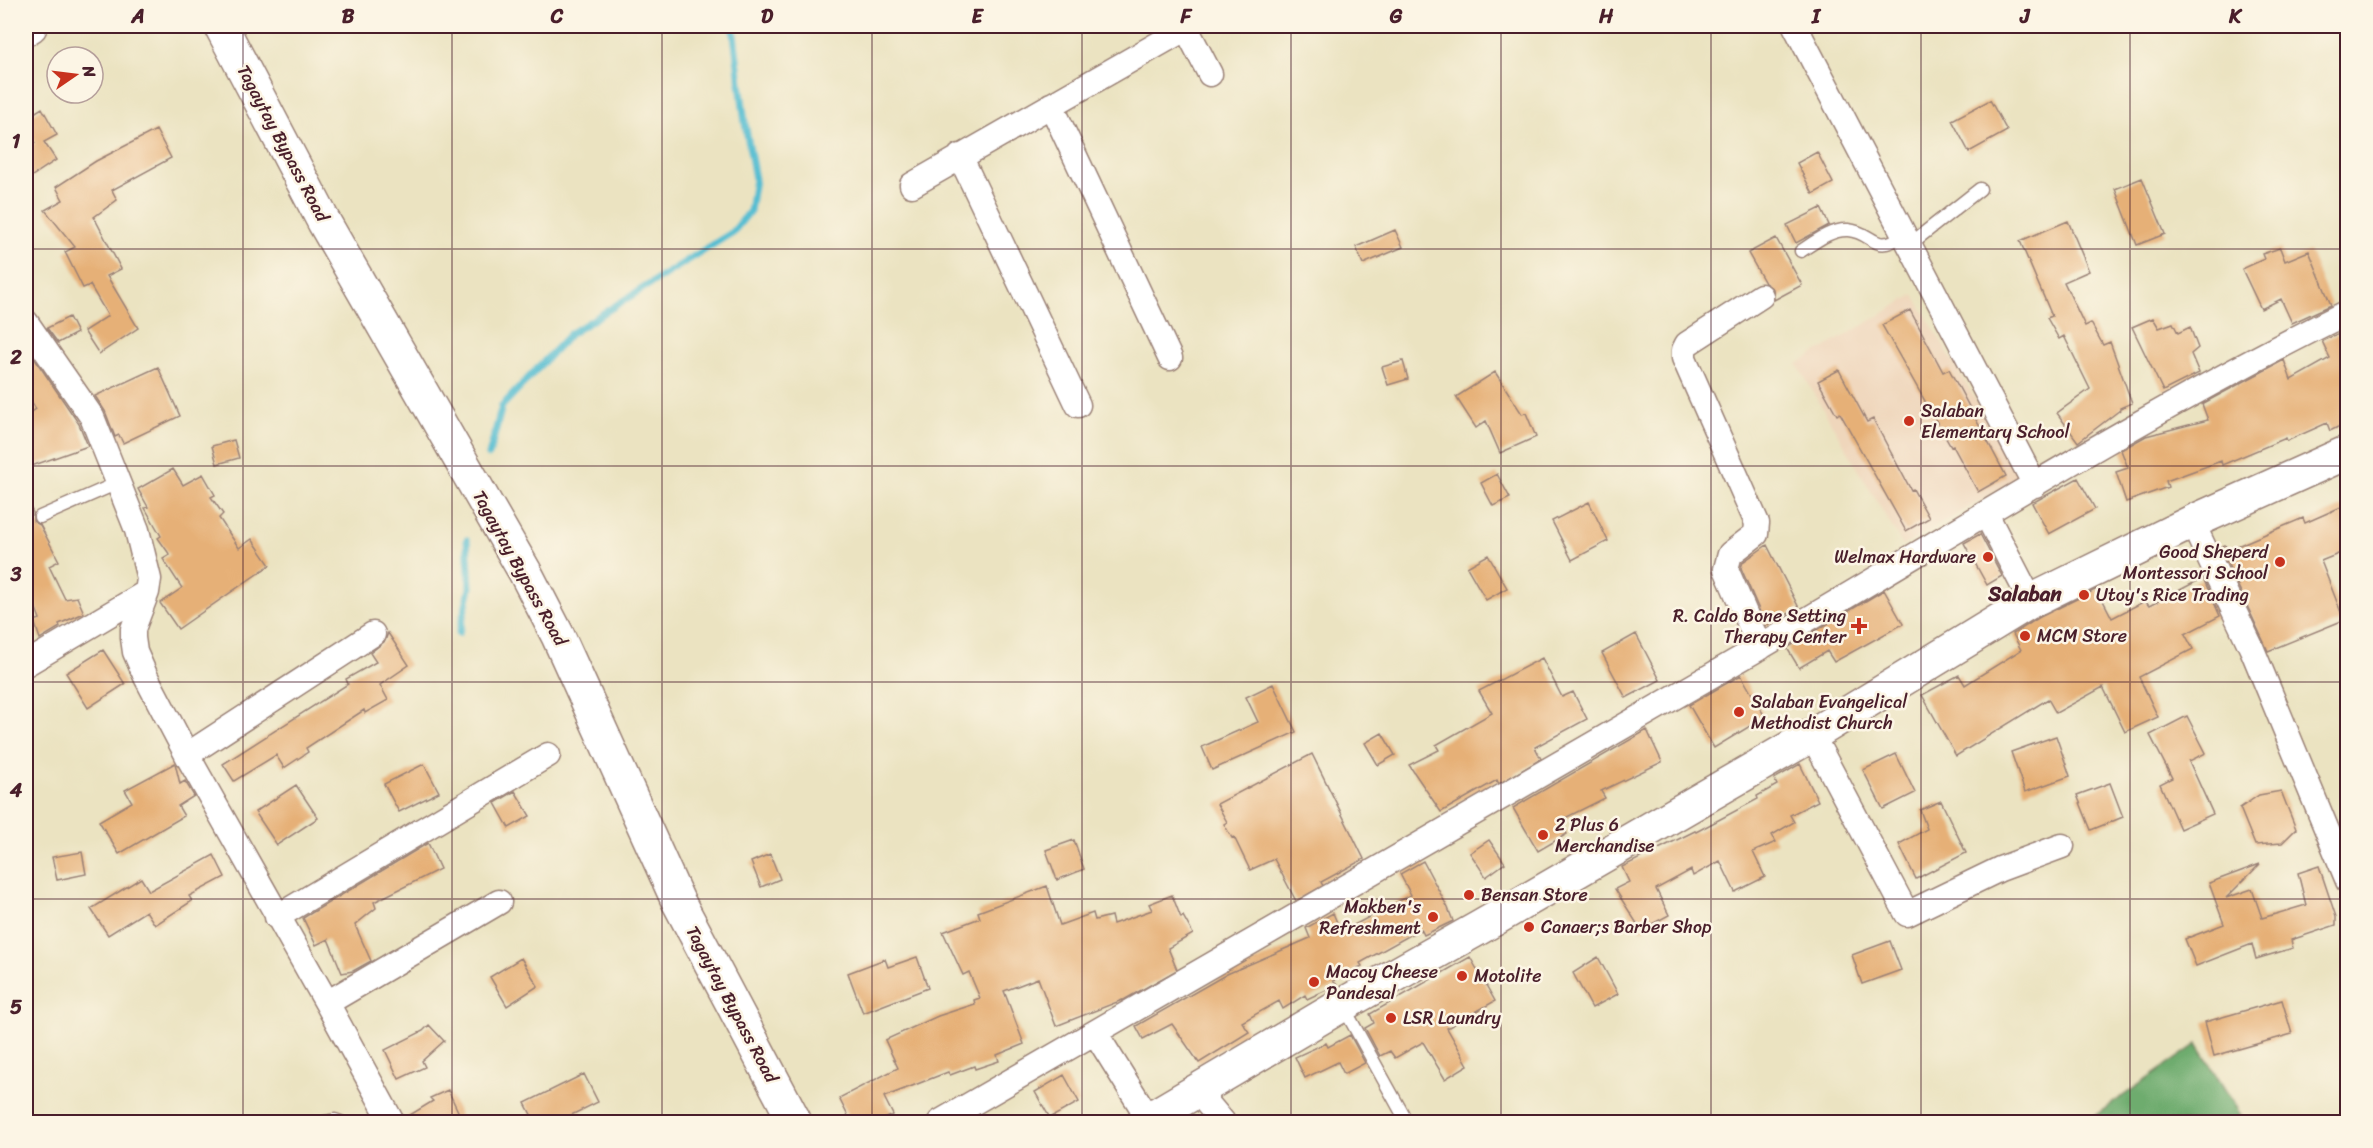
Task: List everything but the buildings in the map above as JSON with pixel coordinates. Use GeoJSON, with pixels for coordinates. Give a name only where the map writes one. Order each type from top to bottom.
{"type":"FeatureCollection","features":[{"type":"Feature","properties":{"kind":"main road","name":"Tagaytay Bypass Road"},"geometry":{"type":"LineString","coordinates":[[221,26],[324,222],[525,572],[558,636],[678,901],[795,1122]]}},
{"type":"Feature","properties":{"kind":"main road"},"geometry":{"type":"LineString","coordinates":[[1147,1121],[1342,1005],[1812,735],[2031,601],[2192,522],[2348,452]]}},
{"type":"Feature","properties":{"kind":"street"},"geometry":{"type":"LineString","coordinates":[[26,34],[35,26]]}},
{"type":"Feature","properties":{"kind":"street"},"geometry":{"type":"LineString","coordinates":[[912,184],[1187,26],[1210,74]]}},
{"type":"Feature","properties":{"kind":"street"},"geometry":{"type":"LineString","coordinates":[[1795,26],[2035,485]]}},
{"type":"Feature","properties":{"kind":"street"},"geometry":{"type":"LineString","coordinates":[[1051,105],[1170,358]]}},
{"type":"Feature","properties":{"kind":"street"},"geometry":{"type":"LineString","coordinates":[[960,156],[1078,405]]}},
{"type":"Feature","properties":{"kind":"street"},"geometry":{"type":"LineString","coordinates":[[1760,648],[1726,569],[1730,554],[1756,534],[1756,523],[1684,358],[1684,350],[1687,344],[1761,296]]}},
{"type":"Feature","properties":{"kind":"street"},"geometry":{"type":"LineString","coordinates":[[940,1122],[1096,1034],[2264,353],[2348,312]]}},
{"type":"Feature","properties":{"kind":"street"},"geometry":{"type":"LineString","coordinates":[[26,322],[92,417],[120,482],[147,566],[149,579],[147,592],[133,629],[135,652],[146,677],[187,755],[392,1122]]}},
{"type":"Feature","properties":{"kind":"street"},"geometry":{"type":"LineString","coordinates":[[1986,514],[2031,601]]}},
{"type":"Feature","properties":{"kind":"street"},"geometry":{"type":"LineString","coordinates":[[2192,522],[2252,649],[2348,881]]}},
{"type":"Feature","properties":{"kind":"street"},"geometry":{"type":"LineString","coordinates":[[26,664],[147,592]]}},
{"type":"Feature","properties":{"kind":"street"},"geometry":{"type":"LineString","coordinates":[[187,755],[373,634]]}},
{"type":"Feature","properties":{"kind":"street"},"geometry":{"type":"LineString","coordinates":[[1812,735],[1907,914],[2000,869],[2062,846]]}},
{"type":"Feature","properties":{"kind":"street"},"geometry":{"type":"LineString","coordinates":[[277,917],[548,756]]}},
{"type":"Feature","properties":{"kind":"street"},"geometry":{"type":"LineString","coordinates":[[327,1003],[499,902]]}},
{"type":"Feature","properties":{"kind":"street"},"geometry":{"type":"LineString","coordinates":[[1096,1034],[1147,1121]]}},
{"type":"Feature","properties":{"kind":"street"},"geometry":{"type":"LineString","coordinates":[[1197,1091],[1223,1122]]}},
{"type":"Feature","properties":{"kind":"lane"},"geometry":{"type":"LineString","coordinates":[[1801,250],[1836,231],[1849,230],[1882,244],[1906,240],[1980,189]]}},
{"type":"Feature","properties":{"kind":"lane"},"geometry":{"type":"LineString","coordinates":[[40,518],[120,482]]}},
{"type":"Feature","properties":{"kind":"lane"},"geometry":{"type":"LineString","coordinates":[[1342,1005],[1407,1122]]}},
{"type":"Feature","properties":{"kind":"lane"},"geometry":{"type":"LineString","coordinates":[[325,1122],[336,1120],[341,1122]]}},
{"type":"Feature","properties":{"kind":"shaded area","name":"Salaban Elementary School"},"geometry":{"type":"Polygon","coordinates":[[[1914,295],[2021,477],[1903,546],[1797,364],[1914,295]]]}},
{"type":"Feature","properties":{"kind":"green space"},"geometry":{"type":"Polygon","coordinates":[[[2197,1044],[2245,1122],[2086,1122],[2197,1044]]]}},
{"type":"Feature","properties":{"kind":"waterway"},"geometry":{"type":"LineString","coordinates":[[489,455],[502,406],[570,334],[733,232],[750,211],[755,179],[745,123],[733,26]]}},
{"type":"Feature","properties":{"kind":"waterway"},"geometry":{"type":"LineString","coordinates":[[459,633],[470,588],[467,540]]}},
{"type":"Feature","properties":{"kind":"place","name":"Salaban Elementary School"},"geometry":{"type":"Point","coordinates":[1909,421]}},
{"type":"Feature","properties":{"kind":"place","name":"Welmax Hardware"},"geometry":{"type":"Point","coordinates":[1988,557]}},
{"type":"Feature","properties":{"kind":"place","name":"Good Sheperd Montessori School"},"geometry":{"type":"Point","coordinates":[2280,562]}},
{"type":"Feature","properties":{"kind":"place","name":"Utoy's Rice Trading"},"geometry":{"type":"Point","coordinates":[2084,595]}},
{"type":"Feature","properties":{"kind":"place","name":"R. Caldo Bone Setting Therapy Center"},"geometry":{"type":"Point","coordinates":[1859,626]}},
{"type":"Feature","properties":{"kind":"place","name":"MCM Store"},"geometry":{"type":"Point","coordinates":[2025,636]}},
{"type":"Feature","properties":{"kind":"place","name":"Salaban Evangelical Methodist Church"},"geometry":{"type":"Point","coordinates":[1739,712]}},
{"type":"Feature","properties":{"kind":"place","name":"2 Plus 6 Merchandise"},"geometry":{"type":"Point","coordinates":[1543,835]}},
{"type":"Feature","properties":{"kind":"place","name":"Bensan Store"},"geometry":{"type":"Point","coordinates":[1469,895]}},
{"type":"Feature","properties":{"kind":"place","name":"Makben's Refreshment"},"geometry":{"type":"Point","coordinates":[1433,917]}},
{"type":"Feature","properties":{"kind":"place","name":"Canaer;s Barber Shop"},"geometry":{"type":"Point","coordinates":[1529,927]}},
{"type":"Feature","properties":{"kind":"place","name":"Motolite"},"geometry":{"type":"Point","coordinates":[1462,976]}},
{"type":"Feature","properties":{"kind":"place","name":"Macoy Cheese Pandesal"},"geometry":{"type":"Point","coordinates":[1314,982]}},
{"type":"Feature","properties":{"kind":"place","name":"LSR Laundry"},"geometry":{"type":"Point","coordinates":[1391,1018]}},
{"type":"Feature","properties":{"kind":"district","name":"Salaban"},"geometry":{"type":"Point","coordinates":[2025,594]}}]}
